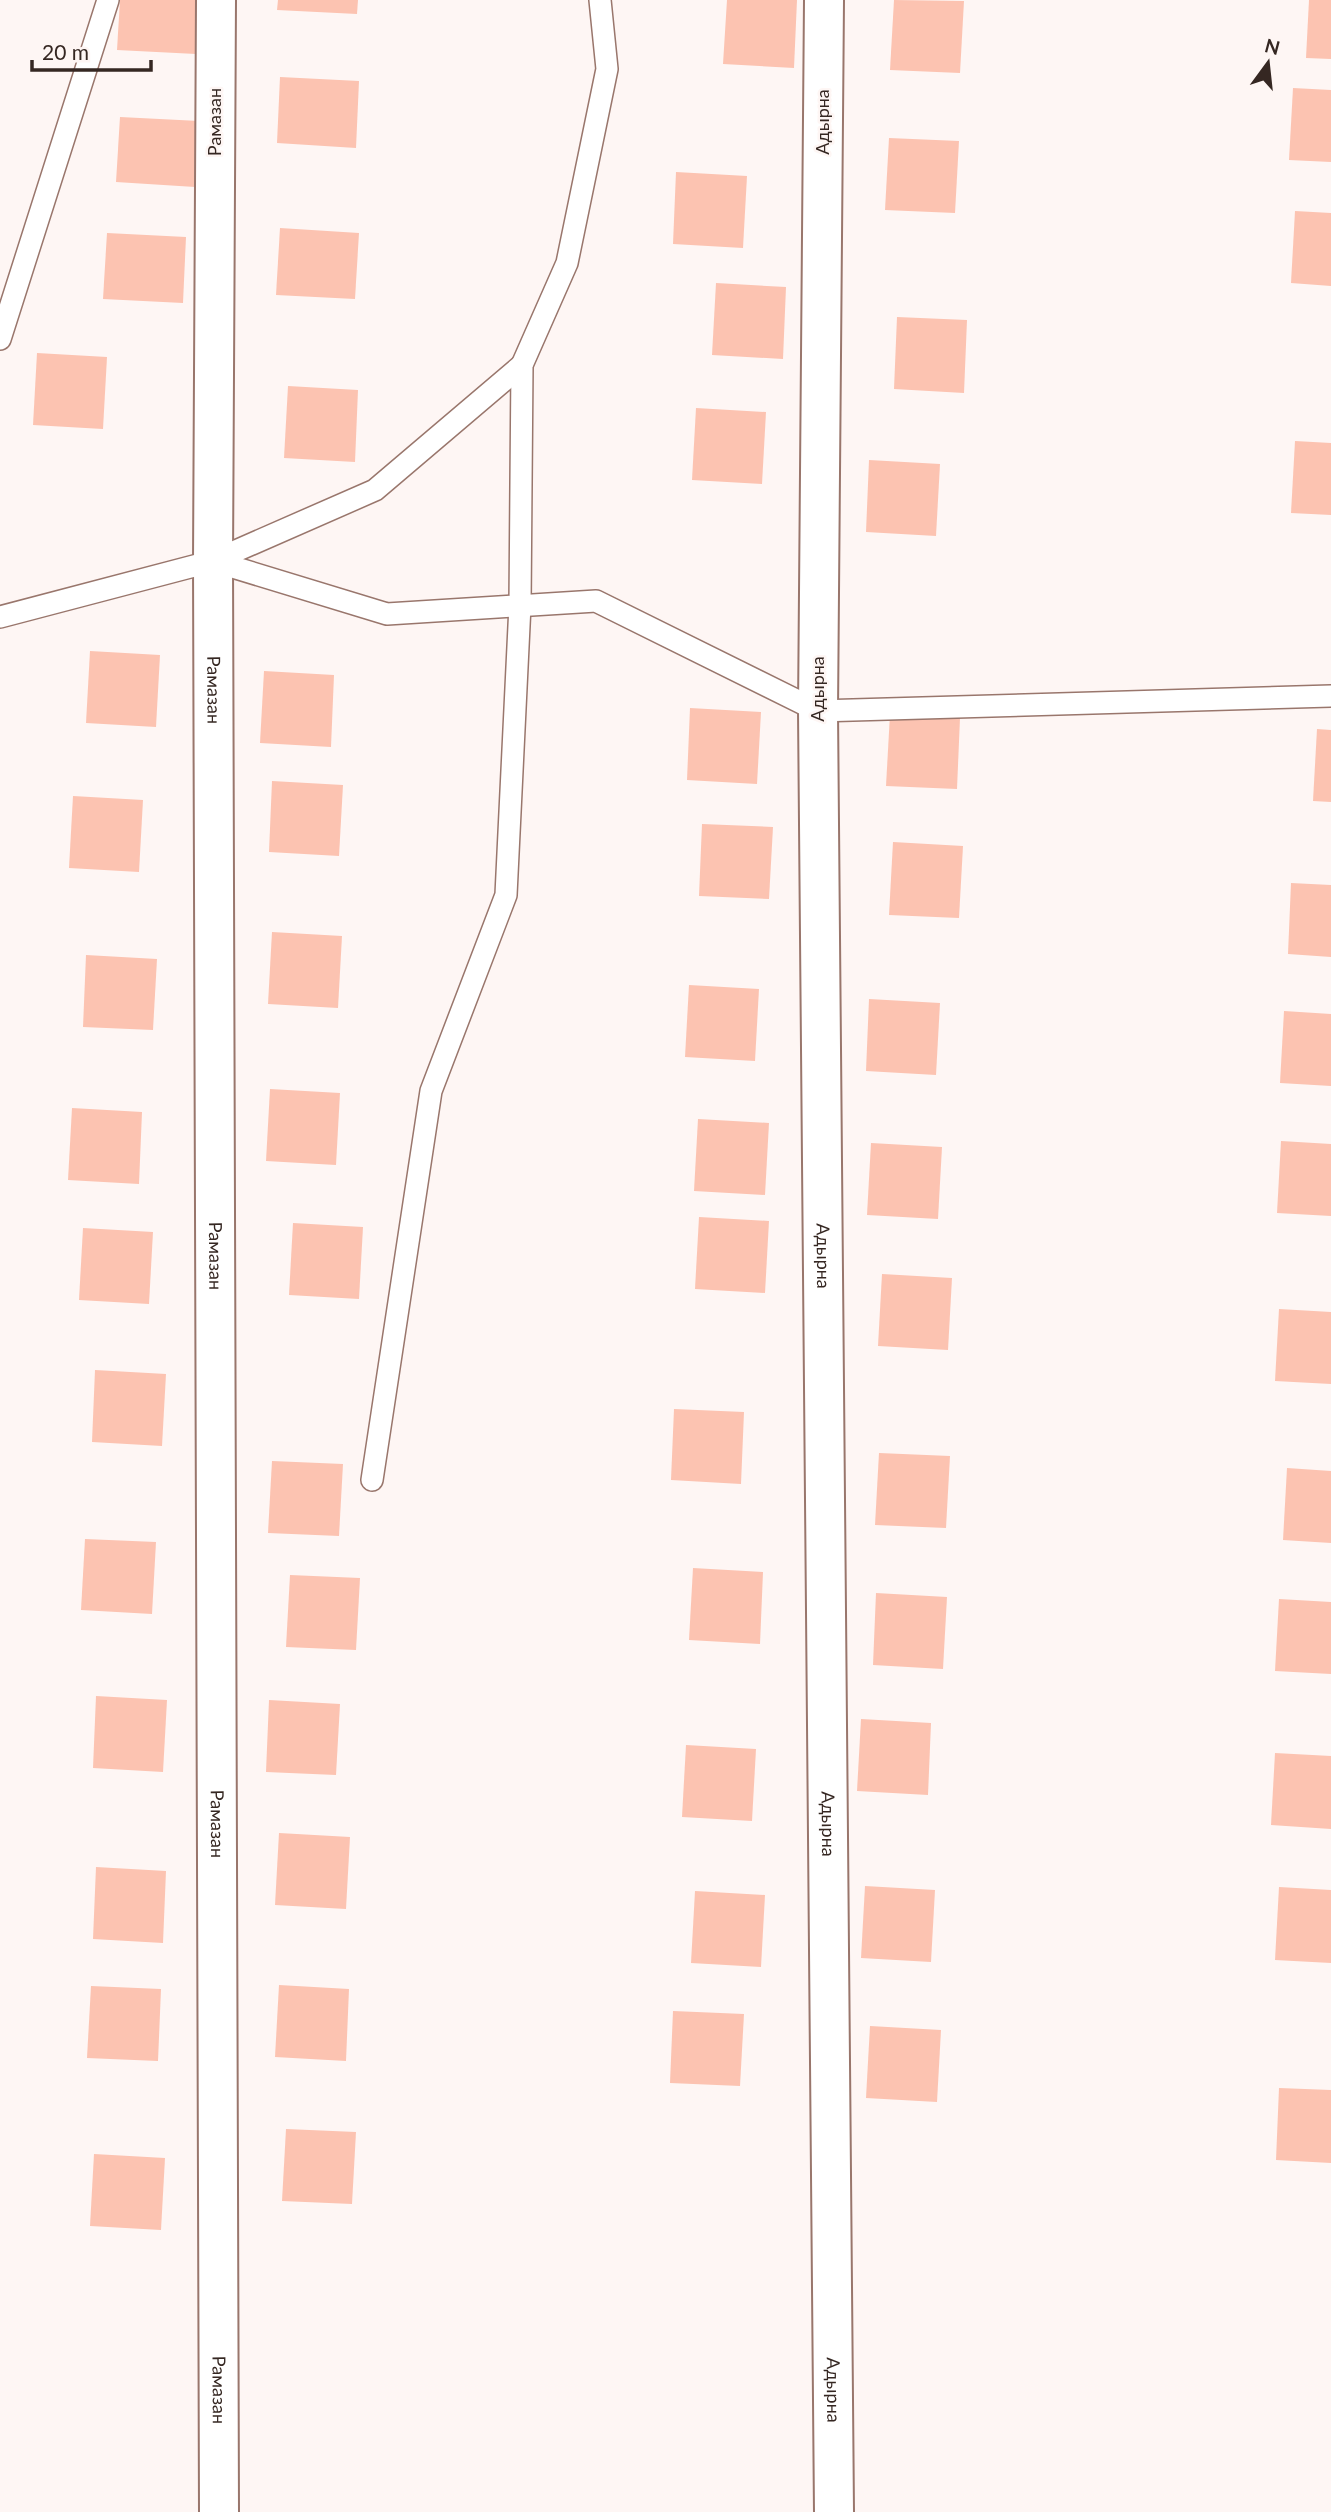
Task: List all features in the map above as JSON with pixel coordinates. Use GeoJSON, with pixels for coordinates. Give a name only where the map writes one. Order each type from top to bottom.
{"type":"FeatureCollection","features":[{"type":"Feature","properties":{"kind":"street","name":"Рамазан"},"geometry":{"type":"LineString","coordinates":[[216,0],[213,561],[219,2512]]}},
{"type":"Feature","properties":{"kind":"street","name":"Адырна"},"geometry":{"type":"LineString","coordinates":[[824,0],[818,711],[834,2512]]}},
{"type":"Feature","properties":{"kind":"lane"},"geometry":{"type":"LineString","coordinates":[[0,339],[108,0]]}},
{"type":"Feature","properties":{"kind":"lane"},"geometry":{"type":"LineString","coordinates":[[372,1480],[430,1091],[506,895],[520,605],[522,365],[567,263],[607,69],[600,0]]}},
{"type":"Feature","properties":{"kind":"lane"},"geometry":{"type":"LineString","coordinates":[[0,617],[213,561],[375,490],[522,365]]}},
{"type":"Feature","properties":{"kind":"lane"},"geometry":{"type":"LineString","coordinates":[[213,561],[387,614],[596,601],[818,711],[1331,696]]}},
{"type":"Feature","properties":{"kind":"building"},"geometry":{"type":"Polygon","coordinates":[[[120,0],[199,0],[196,54],[117,50],[120,0]]]}},
{"type":"Feature","properties":{"kind":"building"},"geometry":{"type":"Polygon","coordinates":[[[278,0],[358,0],[357,14],[277,10],[278,0]]]}},
{"type":"Feature","properties":{"kind":"building"},"geometry":{"type":"Polygon","coordinates":[[[727,0],[797,0],[794,68],[723,64],[727,0]]]}},
{"type":"Feature","properties":{"kind":"building"},"geometry":{"type":"Polygon","coordinates":[[[894,0],[964,1],[960,73],[890,70],[894,0]]]}},
{"type":"Feature","properties":{"kind":"building"},"geometry":{"type":"Polygon","coordinates":[[[1309,0],[1331,0],[1331,59],[1306,58],[1309,0]]]}},
{"type":"Feature","properties":{"kind":"building"},"geometry":{"type":"Polygon","coordinates":[[[280,77],[359,81],[356,148],[277,143],[280,77]]]}},
{"type":"Feature","properties":{"kind":"building"},"geometry":{"type":"Polygon","coordinates":[[[1293,88],[1331,90],[1331,162],[1289,160],[1293,88]]]}},
{"type":"Feature","properties":{"kind":"building"},"geometry":{"type":"Polygon","coordinates":[[[120,117],[199,121],[195,187],[116,182],[120,117]]]}},
{"type":"Feature","properties":{"kind":"building"},"geometry":{"type":"Polygon","coordinates":[[[889,138],[959,141],[955,213],[885,210],[889,138]]]}},
{"type":"Feature","properties":{"kind":"building"},"geometry":{"type":"Polygon","coordinates":[[[676,172],[747,176],[743,248],[673,244],[676,172]]]}},
{"type":"Feature","properties":{"kind":"building"},"geometry":{"type":"Polygon","coordinates":[[[1295,211],[1331,213],[1331,286],[1291,283],[1295,211]]]}},
{"type":"Feature","properties":{"kind":"building"},"geometry":{"type":"Polygon","coordinates":[[[280,228],[359,233],[355,299],[276,295],[280,228]]]}},
{"type":"Feature","properties":{"kind":"building"},"geometry":{"type":"Polygon","coordinates":[[[107,233],[186,237],[183,303],[103,299],[107,233]]]}},
{"type":"Feature","properties":{"kind":"building"},"geometry":{"type":"Polygon","coordinates":[[[716,283],[786,287],[783,359],[712,355],[716,283]]]}},
{"type":"Feature","properties":{"kind":"building"},"geometry":{"type":"Polygon","coordinates":[[[897,317],[967,320],[964,393],[894,389],[897,317]]]}},
{"type":"Feature","properties":{"kind":"building"},"geometry":{"type":"Polygon","coordinates":[[[37,353],[107,357],[103,429],[33,425],[37,353]]]}},
{"type":"Feature","properties":{"kind":"building"},"geometry":{"type":"Polygon","coordinates":[[[288,386],[358,390],[355,462],[284,458],[288,386]]]}},
{"type":"Feature","properties":{"kind":"building"},"geometry":{"type":"Polygon","coordinates":[[[696,408],[766,412],[762,484],[692,480],[696,408]]]}},
{"type":"Feature","properties":{"kind":"building"},"geometry":{"type":"Polygon","coordinates":[[[1295,441],[1331,443],[1331,515],[1291,513],[1295,441]]]}},
{"type":"Feature","properties":{"kind":"building"},"geometry":{"type":"Polygon","coordinates":[[[869,460],[940,464],[936,536],[866,532],[869,460]]]}},
{"type":"Feature","properties":{"kind":"building"},"geometry":{"type":"Polygon","coordinates":[[[90,651],[160,655],[156,727],[86,723],[90,651]]]}},
{"type":"Feature","properties":{"kind":"building"},"geometry":{"type":"Polygon","coordinates":[[[264,671],[334,675],[331,747],[260,743],[264,671]]]}},
{"type":"Feature","properties":{"kind":"building"},"geometry":{"type":"Polygon","coordinates":[[[690,708],[761,712],[757,784],[687,780],[690,708]]]}},
{"type":"Feature","properties":{"kind":"building"},"geometry":{"type":"Polygon","coordinates":[[[890,714],[960,718],[957,789],[886,786],[890,714]]]}},
{"type":"Feature","properties":{"kind":"building"},"geometry":{"type":"Polygon","coordinates":[[[1317,729],[1331,730],[1331,802],[1313,801],[1317,729]]]}},
{"type":"Feature","properties":{"kind":"building"},"geometry":{"type":"Polygon","coordinates":[[[272,781],[343,785],[339,856],[269,852],[272,781]]]}},
{"type":"Feature","properties":{"kind":"building"},"geometry":{"type":"Polygon","coordinates":[[[73,796],[143,800],[139,872],[69,868],[73,796]]]}},
{"type":"Feature","properties":{"kind":"building"},"geometry":{"type":"Polygon","coordinates":[[[702,824],[773,827],[769,899],[699,896],[702,824]]]}},
{"type":"Feature","properties":{"kind":"building"},"geometry":{"type":"Polygon","coordinates":[[[893,842],[963,846],[959,918],[889,915],[893,842]]]}},
{"type":"Feature","properties":{"kind":"building"},"geometry":{"type":"Polygon","coordinates":[[[1291,883],[1331,885],[1331,957],[1288,954],[1291,883]]]}},
{"type":"Feature","properties":{"kind":"building"},"geometry":{"type":"Polygon","coordinates":[[[272,932],[342,936],[338,1008],[268,1004],[272,932]]]}},
{"type":"Feature","properties":{"kind":"building"},"geometry":{"type":"Polygon","coordinates":[[[86,955],[157,959],[153,1030],[83,1027],[86,955]]]}},
{"type":"Feature","properties":{"kind":"building"},"geometry":{"type":"Polygon","coordinates":[[[689,985],[759,989],[755,1061],[685,1057],[689,985]]]}},
{"type":"Feature","properties":{"kind":"building"},"geometry":{"type":"Polygon","coordinates":[[[869,999],[940,1003],[936,1075],[866,1071],[869,999]]]}},
{"type":"Feature","properties":{"kind":"building"},"geometry":{"type":"Polygon","coordinates":[[[1284,1011],[1331,1014],[1331,1086],[1280,1083],[1284,1011]]]}},
{"type":"Feature","properties":{"kind":"building"},"geometry":{"type":"Polygon","coordinates":[[[270,1089],[340,1093],[336,1165],[266,1161],[270,1089]]]}},
{"type":"Feature","properties":{"kind":"building"},"geometry":{"type":"Polygon","coordinates":[[[72,1108],[142,1112],[139,1184],[68,1180],[72,1108]]]}},
{"type":"Feature","properties":{"kind":"building"},"geometry":{"type":"Polygon","coordinates":[[[698,1119],[769,1123],[765,1195],[694,1191],[698,1119]]]}},
{"type":"Feature","properties":{"kind":"building"},"geometry":{"type":"Polygon","coordinates":[[[1281,1141],[1331,1144],[1331,1216],[1277,1213],[1281,1141]]]}},
{"type":"Feature","properties":{"kind":"building"},"geometry":{"type":"Polygon","coordinates":[[[871,1143],[942,1147],[938,1219],[867,1215],[871,1143]]]}},
{"type":"Feature","properties":{"kind":"building"},"geometry":{"type":"Polygon","coordinates":[[[699,1217],[769,1221],[765,1293],[695,1289],[699,1217]]]}},
{"type":"Feature","properties":{"kind":"building"},"geometry":{"type":"Polygon","coordinates":[[[293,1223],[363,1227],[359,1299],[289,1295],[293,1223]]]}},
{"type":"Feature","properties":{"kind":"building"},"geometry":{"type":"Polygon","coordinates":[[[83,1228],[153,1232],[149,1304],[79,1300],[83,1228]]]}},
{"type":"Feature","properties":{"kind":"building"},"geometry":{"type":"Polygon","coordinates":[[[882,1274],[952,1278],[948,1350],[878,1346],[882,1274]]]}},
{"type":"Feature","properties":{"kind":"building"},"geometry":{"type":"Polygon","coordinates":[[[1279,1309],[1331,1312],[1331,1384],[1275,1381],[1279,1309]]]}},
{"type":"Feature","properties":{"kind":"building"},"geometry":{"type":"Polygon","coordinates":[[[95,1370],[166,1374],[162,1446],[92,1442],[95,1370]]]}},
{"type":"Feature","properties":{"kind":"building"},"geometry":{"type":"Polygon","coordinates":[[[674,1409],[744,1412],[741,1484],[671,1480],[674,1409]]]}},
{"type":"Feature","properties":{"kind":"building"},"geometry":{"type":"Polygon","coordinates":[[[879,1453],[950,1456],[946,1528],[875,1525],[879,1453]]]}},
{"type":"Feature","properties":{"kind":"building"},"geometry":{"type":"Polygon","coordinates":[[[272,1461],[343,1464],[339,1536],[268,1533],[272,1461]]]}},
{"type":"Feature","properties":{"kind":"building"},"geometry":{"type":"Polygon","coordinates":[[[1287,1468],[1331,1471],[1331,1543],[1283,1540],[1287,1468]]]}},
{"type":"Feature","properties":{"kind":"building"},"geometry":{"type":"Polygon","coordinates":[[[85,1539],[156,1542],[152,1614],[81,1610],[85,1539]]]}},
{"type":"Feature","properties":{"kind":"building"},"geometry":{"type":"Polygon","coordinates":[[[693,1568],[763,1572],[760,1644],[689,1640],[693,1568]]]}},
{"type":"Feature","properties":{"kind":"building"},"geometry":{"type":"Polygon","coordinates":[[[290,1575],[360,1578],[356,1650],[286,1647],[290,1575]]]}},
{"type":"Feature","properties":{"kind":"building"},"geometry":{"type":"Polygon","coordinates":[[[876,1593],[947,1597],[943,1669],[873,1665],[876,1593]]]}},
{"type":"Feature","properties":{"kind":"building"},"geometry":{"type":"Polygon","coordinates":[[[1279,1599],[1331,1602],[1331,1674],[1275,1671],[1279,1599]]]}},
{"type":"Feature","properties":{"kind":"building"},"geometry":{"type":"Polygon","coordinates":[[[96,1696],[167,1700],[163,1772],[93,1768],[96,1696]]]}},
{"type":"Feature","properties":{"kind":"building"},"geometry":{"type":"Polygon","coordinates":[[[269,1700],[340,1704],[336,1775],[266,1772],[269,1700]]]}},
{"type":"Feature","properties":{"kind":"building"},"geometry":{"type":"Polygon","coordinates":[[[861,1719],[931,1723],[928,1795],[857,1791],[861,1719]]]}},
{"type":"Feature","properties":{"kind":"building"},"geometry":{"type":"Polygon","coordinates":[[[686,1745],[756,1749],[752,1821],[682,1817],[686,1745]]]}},
{"type":"Feature","properties":{"kind":"building"},"geometry":{"type":"Polygon","coordinates":[[[1275,1753],[1331,1756],[1331,1829],[1271,1825],[1275,1753]]]}},
{"type":"Feature","properties":{"kind":"building"},"geometry":{"type":"Polygon","coordinates":[[[279,1833],[350,1837],[346,1909],[275,1905],[279,1833]]]}},
{"type":"Feature","properties":{"kind":"building"},"geometry":{"type":"Polygon","coordinates":[[[96,1867],[166,1871],[163,1943],[93,1939],[96,1867]]]}},
{"type":"Feature","properties":{"kind":"building"},"geometry":{"type":"Polygon","coordinates":[[[865,1886],[935,1890],[931,1962],[861,1958],[865,1886]]]}},
{"type":"Feature","properties":{"kind":"building"},"geometry":{"type":"Polygon","coordinates":[[[1279,1887],[1331,1890],[1331,1963],[1275,1960],[1279,1887]]]}},
{"type":"Feature","properties":{"kind":"building"},"geometry":{"type":"Polygon","coordinates":[[[695,1891],[765,1895],[761,1967],[691,1963],[695,1891]]]}},
{"type":"Feature","properties":{"kind":"building"},"geometry":{"type":"Polygon","coordinates":[[[279,1985],[349,1989],[346,2061],[275,2057],[279,1985]]]}},
{"type":"Feature","properties":{"kind":"building"},"geometry":{"type":"Polygon","coordinates":[[[91,1986],[161,1989],[158,2061],[87,2058],[91,1986]]]}},
{"type":"Feature","properties":{"kind":"building"},"geometry":{"type":"Polygon","coordinates":[[[673,2011],[744,2014],[740,2086],[670,2083],[673,2011]]]}},
{"type":"Feature","properties":{"kind":"building"},"geometry":{"type":"Polygon","coordinates":[[[870,2026],[941,2030],[937,2102],[866,2098],[870,2026]]]}},
{"type":"Feature","properties":{"kind":"building"},"geometry":{"type":"Polygon","coordinates":[[[1279,2088],[1331,2090],[1331,2163],[1276,2160],[1279,2088]]]}},
{"type":"Feature","properties":{"kind":"building"},"geometry":{"type":"Polygon","coordinates":[[[286,2129],[356,2132],[352,2204],[282,2201],[286,2129]]]}},
{"type":"Feature","properties":{"kind":"building"},"geometry":{"type":"Polygon","coordinates":[[[94,2154],[165,2158],[161,2230],[90,2226],[94,2154]]]}}]}
